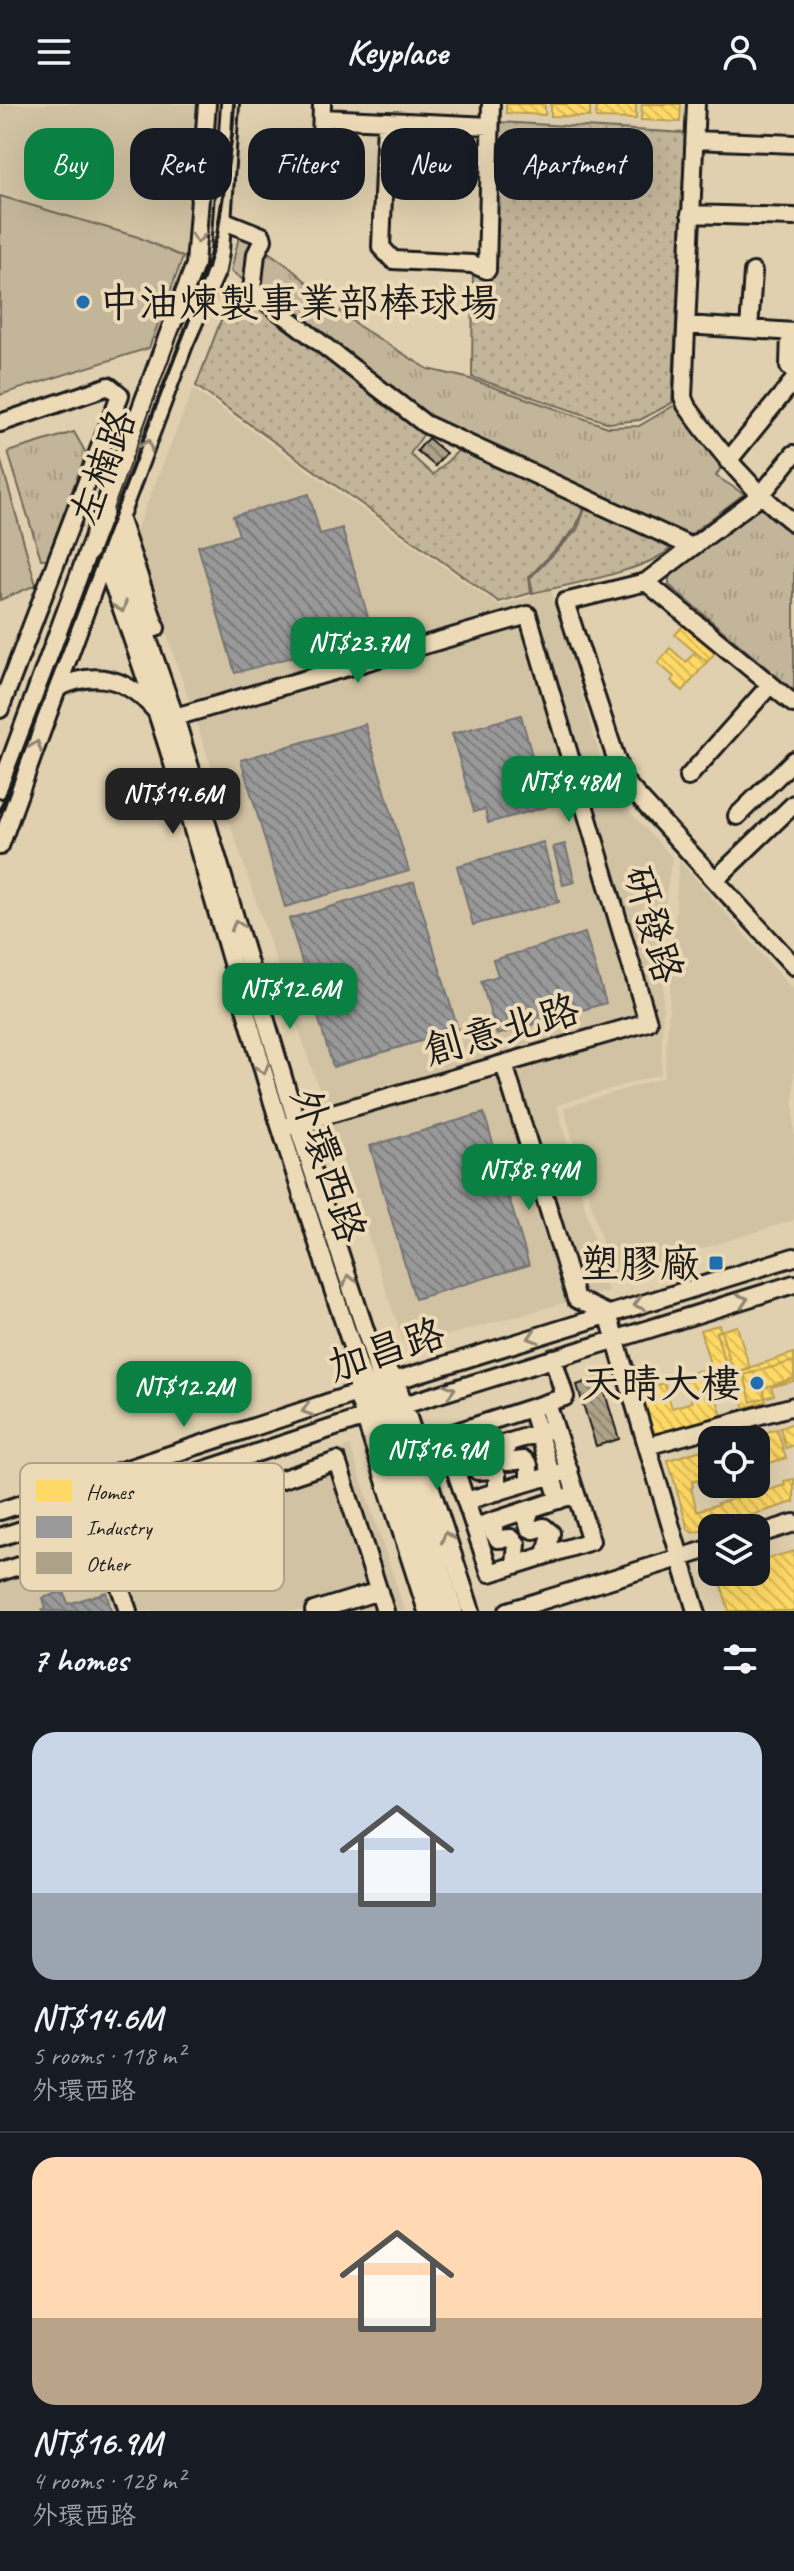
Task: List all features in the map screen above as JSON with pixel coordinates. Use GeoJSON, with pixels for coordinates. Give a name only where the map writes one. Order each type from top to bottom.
{"type":"FeatureCollection","features":[{"type":"Feature","properties":{"kind":"street","name":"左楠路"},"geometry":{"type":"LineString","coordinates":[[0,789],[195,265],[207,104]]}},
{"type":"Feature","properties":{"kind":"street","name":"左楠路"},"geometry":{"type":"LineString","coordinates":[[0,846],[185,342],[217,270],[230,104]]}},
{"type":"Feature","properties":{"kind":"street"},"geometry":{"type":"LineString","coordinates":[[386,121],[381,247],[385,254],[393,260],[472,264],[487,270],[491,104]]}},
{"type":"Feature","properties":{"kind":"street"},"geometry":{"type":"LineString","coordinates":[[696,104],[683,397],[728,461],[761,495],[792,518]]}},
{"type":"Feature","properties":{"kind":"street"},"geometry":{"type":"LineString","coordinates":[[322,111],[386,121],[490,126]]}},
{"type":"Feature","properties":{"kind":"street"},"geometry":{"type":"LineString","coordinates":[[695,140],[794,144]]}},
{"type":"Feature","properties":{"kind":"street"},"geometry":{"type":"LineString","coordinates":[[690,214],[794,217]]}},
{"type":"Feature","properties":{"kind":"street"},"geometry":{"type":"LineString","coordinates":[[222,220],[262,236],[256,254],[252,290],[425,424],[692,547]]}},
{"type":"Feature","properties":{"kind":"street"},"geometry":{"type":"LineString","coordinates":[[749,329],[753,272]]}},
{"type":"Feature","properties":{"kind":"street"},"geometry":{"type":"LineString","coordinates":[[686,325],[792,332],[789,366],[794,371]]}},
{"type":"Feature","properties":{"kind":"street"},"geometry":{"type":"LineString","coordinates":[[728,461],[794,380]]}},
{"type":"Feature","properties":{"kind":"street"},"geometry":{"type":"LineString","coordinates":[[0,423],[109,386],[120,395],[0,709]]}},
{"type":"Feature","properties":{"kind":"street"},"geometry":{"type":"LineString","coordinates":[[794,454],[761,495],[646,582],[565,602],[623,780],[794,966]]}},
{"type":"Feature","properties":{"kind":"street","name":"外環西路"},"geometry":{"type":"LineString","coordinates":[[110,491],[180,699],[175,717]]}},
{"type":"Feature","properties":{"kind":"street","name":"外環西路"},"geometry":{"type":"LineString","coordinates":[[103,510],[175,717],[356,1361],[375,1387],[440,1611]]}},
{"type":"Feature","properties":{"kind":"street","name":"外環西路"},"geometry":{"type":"LineString","coordinates":[[94,534],[157,713],[289,1126],[373,1354],[375,1387],[454,1611]]}},
{"type":"Feature","properties":{"kind":"street"},"geometry":{"type":"LineString","coordinates":[[646,582],[794,704]]}},
{"type":"Feature","properties":{"kind":"street","name":"研發路"},"geometry":{"type":"LineString","coordinates":[[175,717],[528,615],[648,1022]]}},
{"type":"Feature","properties":{"kind":"street"},"geometry":{"type":"LineString","coordinates":[[57,688],[74,679],[101,678],[130,689],[145,699],[157,713]]}},
{"type":"Feature","properties":{"kind":"street"},"geometry":{"type":"LineString","coordinates":[[688,777],[770,685]]}},
{"type":"Feature","properties":{"kind":"street"},"geometry":{"type":"LineString","coordinates":[[737,816],[794,760]]}},
{"type":"Feature","properties":{"kind":"street"},"geometry":{"type":"LineString","coordinates":[[715,880],[794,804]]}},
{"type":"Feature","properties":{"kind":"street","name":"創意北路"},"geometry":{"type":"LineString","coordinates":[[289,1126],[648,1022]]}},
{"type":"Feature","properties":{"kind":"street"},"geometry":{"type":"LineString","coordinates":[[504,1064],[576,1299],[608,1314],[696,1611]]}},
{"type":"Feature","properties":{"kind":"street","name":"加昌路"},"geometry":{"type":"LineString","coordinates":[[145,1463],[375,1387],[794,1257]]}},
{"type":"Feature","properties":{"kind":"street","name":"加昌路"},"geometry":{"type":"LineString","coordinates":[[225,1463],[794,1284]]}},
{"type":"Feature","properties":{"kind":"street"},"geometry":{"type":"LineString","coordinates":[[531,1408],[531,1435],[569,1470],[591,1541],[490,1573],[444,1436],[565,1397],[553,1358]]}},
{"type":"Feature","properties":{"kind":"street"},"geometry":{"type":"LineString","coordinates":[[647,1446],[794,1406]]}},
{"type":"Feature","properties":{"kind":"street"},"geometry":{"type":"LineString","coordinates":[[531,1408],[531,1435],[545,1505]]}},
{"type":"Feature","properties":{"kind":"street","name":"外環西路"},"geometry":{"type":"LineString","coordinates":[[383,1411],[427,1611]]}},
{"type":"Feature","properties":{"kind":"street","name":"外環西路"},"geometry":{"type":"LineString","coordinates":[[383,1411],[471,1611]]}},
{"type":"Feature","properties":{"kind":"street"},"geometry":{"type":"LineString","coordinates":[[481,1424],[484,1450],[475,1464],[478,1471],[490,1470],[497,1475],[504,1518],[493,1532],[498,1539],[511,1538],[517,1544],[515,1565]]}},
{"type":"Feature","properties":{"kind":"street"},"geometry":{"type":"LineString","coordinates":[[452,1460],[531,1435]]}},
{"type":"Feature","properties":{"kind":"street"},"geometry":{"type":"LineString","coordinates":[[531,1435],[505,1454],[508,1462],[524,1460],[539,1479]]}},
{"type":"Feature","properties":{"kind":"street"},"geometry":{"type":"LineString","coordinates":[[284,1478],[337,1461],[385,1611]]}},
{"type":"Feature","properties":{"kind":"street"},"geometry":{"type":"LineString","coordinates":[[466,1501],[569,1470]]}},
{"type":"Feature","properties":{"kind":"street"},"geometry":{"type":"LineString","coordinates":[[475,1527],[576,1494]]}},
{"type":"Feature","properties":{"kind":"street","name":"加昌路"},"geometry":{"type":"LineString","coordinates":[[0,1511],[20,1504]]}},
{"type":"Feature","properties":{"kind":"street"},"geometry":{"type":"LineString","coordinates":[[545,1505],[527,1521],[529,1528],[544,1527],[551,1533],[546,1555]]}},
{"type":"Feature","properties":{"kind":"street"},"geometry":{"type":"LineString","coordinates":[[770,1531],[794,1523]]}},
{"type":"Feature","properties":{"kind":"street","name":"加昌路"},"geometry":{"type":"LineString","coordinates":[[0,1537],[20,1530]]}},
{"type":"Feature","properties":{"kind":"street"},"geometry":{"type":"LineString","coordinates":[[508,1611],[698,1552]]}},
{"type":"Feature","properties":{"kind":"street"},"geometry":{"type":"LineString","coordinates":[[0,1572],[20,1565]]}},
{"type":"Feature","properties":{"kind":"street"},"geometry":{"type":"LineString","coordinates":[[121,1591],[128,1611]]}},
{"type":"Feature","properties":{"kind":"street"},"geometry":{"type":"LineString","coordinates":[[314,1611],[379,1591]]}},
{"type":"Feature","properties":{"kind":"shaded area"},"geometry":{"type":"Polygon","coordinates":[[[0,104],[197,104],[196,128],[130,128],[130,200],[193,200],[183,257],[138,237],[0,196],[0,104]]]}},
{"type":"Feature","properties":{"kind":"shaded area"},"geometry":{"type":"Polygon","coordinates":[[[193,389],[499,606],[551,590],[610,791],[672,857],[666,894],[661,1074],[557,1105],[608,1291],[405,1347],[134,536],[193,389]]]}},
{"type":"Feature","properties":{"kind":"shaded area"},"geometry":{"type":"Polygon","coordinates":[[[679,860],[794,991],[794,1220],[612,1277],[564,1108],[664,1077],[679,860]]]}},
{"type":"Feature","properties":{"kind":"shaded area"},"geometry":{"type":"Polygon","coordinates":[[[350,1446],[405,1611],[0,1611],[0,1560],[20,1553],[20,1591],[284,1591],[284,1467],[350,1446]]]}},
{"type":"Feature","properties":{"kind":"green space"},"geometry":{"type":"Polygon","coordinates":[[[497,122],[600,128],[497,128],[497,122]]]}},
{"type":"Feature","properties":{"kind":"green space"},"geometry":{"type":"Polygon","coordinates":[[[653,131],[685,133],[672,403],[640,420],[609,423],[472,377],[473,273],[492,276],[494,200],[653,200],[653,131]]]}},
{"type":"Feature","properties":{"kind":"green space","name":"中油煉製事業部棒球場"},"geometry":{"type":"Polygon","coordinates":[[[0,196],[138,237],[183,257],[149,348],[0,395],[0,196]]]}},
{"type":"Feature","properties":{"kind":"green space"},"geometry":{"type":"Polygon","coordinates":[[[240,232],[288,266],[357,325],[428,369],[467,378],[608,427],[639,426],[673,406],[686,411],[724,462],[716,476],[744,494],[687,537],[434,420],[231,271],[240,232]]]}},
{"type":"Feature","properties":{"kind":"green space"},"geometry":{"type":"Polygon","coordinates":[[[253,305],[425,432],[410,454],[433,475],[460,449],[584,507],[575,529],[529,577],[531,593],[499,602],[196,386],[226,307],[246,311],[253,305]]]}},
{"type":"Feature","properties":{"kind":"green space"},"geometry":{"type":"Polygon","coordinates":[[[74,432],[86,453],[47,559],[41,559],[8,452],[74,432]]]}},
{"type":"Feature","properties":{"kind":"green space"},"geometry":{"type":"Polygon","coordinates":[[[0,458],[36,585],[0,600],[0,458]]]}},
{"type":"Feature","properties":{"kind":"green space"},"geometry":{"type":"Polygon","coordinates":[[[765,505],[794,528],[794,691],[669,585],[669,571],[755,506],[765,505]]]}},
{"type":"Feature","properties":{"kind":"green space"},"geometry":{"type":"Polygon","coordinates":[[[585,509],[673,546],[663,555],[629,569],[533,593],[530,578],[577,530],[585,509]]]}},
{"type":"Feature","properties":{"kind":"building: Homes"},"geometry":{"type":"Polygon","coordinates":[[[506,104],[545,104],[545,115],[506,113],[506,104]]]}},
{"type":"Feature","properties":{"kind":"building: Homes"},"geometry":{"type":"Polygon","coordinates":[[[551,104],[590,104],[590,117],[551,116],[551,104]]]}},
{"type":"Feature","properties":{"kind":"building: Homes"},"geometry":{"type":"Polygon","coordinates":[[[597,104],[636,104],[636,119],[596,118],[597,104]]]}},
{"type":"Feature","properties":{"kind":"building: Homes"},"geometry":{"type":"Polygon","coordinates":[[[642,104],[681,104],[680,122],[641,120],[642,104]]]}},
{"type":"Feature","properties":{"kind":"building: Homes"},"geometry":{"type":"Polygon","coordinates":[[[692,615],[724,642],[707,662],[675,635],[692,615]]]}},
{"type":"Feature","properties":{"kind":"building: Homes"},"geometry":{"type":"Polygon","coordinates":[[[670,648],[686,662],[695,652],[707,662],[683,691],[671,681],[674,677],[658,663],[670,648]]]}},
{"type":"Feature","properties":{"kind":"building: Homes"},"geometry":{"type":"Polygon","coordinates":[[[719,1325],[733,1371],[714,1377],[700,1330],[719,1325]]]}},
{"type":"Feature","properties":{"kind":"building: Homes"},"geometry":{"type":"Polygon","coordinates":[[[737,1326],[750,1369],[729,1376],[716,1332],[737,1326]]]}},
{"type":"Feature","properties":{"kind":"building: Homes","name":"天晴大樓"},"geometry":{"type":"Polygon","coordinates":[[[794,1353],[794,1378],[763,1388],[766,1401],[745,1408],[733,1373],[794,1353]]]}},
{"type":"Feature","properties":{"kind":"building: Homes"},"geometry":{"type":"Polygon","coordinates":[[[794,1361],[794,1381],[771,1387],[774,1395],[751,1402],[744,1375],[794,1361]]]}},
{"type":"Feature","properties":{"kind":"building: Homes"},"geometry":{"type":"Polygon","coordinates":[[[707,1368],[722,1416],[663,1435],[654,1434],[638,1391],[664,1383],[672,1408],[692,1402],[683,1376],[707,1368]]]}},
{"type":"Feature","properties":{"kind":"building: Homes"},"geometry":{"type":"Polygon","coordinates":[[[794,1423],[794,1445],[786,1448],[780,1428],[794,1423]]]}},
{"type":"Feature","properties":{"kind":"building: Homes"},"geometry":{"type":"Polygon","coordinates":[[[777,1429],[786,1458],[770,1463],[770,1431],[777,1429]]]}},
{"type":"Feature","properties":{"kind":"building: Homes"},"geometry":{"type":"Polygon","coordinates":[[[698,1451],[698,1482],[697,1480],[692,1482],[691,1488],[697,1511],[737,1498],[770,1498],[770,1490],[794,1479],[794,1502],[755,1514],[698,1514],[698,1531],[693,1533],[688,1529],[668,1460],[698,1451]]]}},
{"type":"Feature","properties":{"kind":"building: Homes"},"geometry":{"type":"Polygon","coordinates":[[[794,1551],[794,1611],[729,1611],[722,1586],[770,1586],[770,1558],[794,1551]]]}},
{"type":"Feature","properties":{"kind":"building: Industry"},"geometry":{"type":"Polygon","coordinates":[[[309,494],[320,534],[342,528],[373,634],[235,673],[198,546],[239,535],[233,516],[309,494]]]}},
{"type":"Feature","properties":{"kind":"building: Industry"},"geometry":{"type":"Polygon","coordinates":[[[521,715],[546,807],[488,823],[485,809],[474,812],[452,734],[521,715]]]}},
{"type":"Feature","properties":{"kind":"building: Industry"},"geometry":{"type":"Polygon","coordinates":[[[365,724],[409,871],[285,907],[241,760],[365,724]]]}},
{"type":"Feature","properties":{"kind":"building: Industry"},"geometry":{"type":"Polygon","coordinates":[[[543,842],[559,902],[473,925],[457,866],[543,842]]]}},
{"type":"Feature","properties":{"kind":"building: Industry"},"geometry":{"type":"Polygon","coordinates":[[[565,844],[575,882],[563,885],[553,847],[565,844]]]}},
{"type":"Feature","properties":{"kind":"building: Industry"},"geometry":{"type":"Polygon","coordinates":[[[414,882],[458,1030],[333,1067],[289,919],[414,882]]]}},
{"type":"Feature","properties":{"kind":"building: Industry"},"geometry":{"type":"Polygon","coordinates":[[[585,933],[606,1003],[497,1035],[481,981],[498,976],[493,960],[585,933]]]}},
{"type":"Feature","properties":{"kind":"building: Industry"},"geometry":{"type":"Polygon","coordinates":[[[484,1113],[529,1265],[415,1299],[370,1146],[484,1113]]]}},
{"type":"Feature","properties":{"kind":"building: Industry"},"geometry":{"type":"Polygon","coordinates":[[[64,1591],[68,1604],[106,1592],[111,1611],[41,1611],[46,1609],[43,1598],[64,1591]]]}},
{"type":"Feature","properties":{"kind":"building: Other"},"geometry":{"type":"Polygon","coordinates":[[[428,438],[446,453],[435,466],[417,451],[428,438]]]}},
{"type":"Feature","properties":{"kind":"building: Other"},"geometry":{"type":"Polygon","coordinates":[[[600,1377],[619,1439],[596,1446],[577,1385],[600,1377]]]}},
{"type":"Feature","properties":{"kind":"railway"},"geometry":{"type":"LineString","coordinates":[[0,811],[195,304],[217,235],[234,104]]}},
{"type":"Feature","properties":{"kind":"place","name":"中油煉製事業部棒球場"},"geometry":{"type":"Point","coordinates":[83,302]}},
{"type":"Feature","properties":{"kind":"place","name":"塑膠廠"},"geometry":{"type":"Point","coordinates":[716,1263]}},
{"type":"Feature","properties":{"kind":"place","name":"天晴大樓"},"geometry":{"type":"Point","coordinates":[757,1383]}}]}
